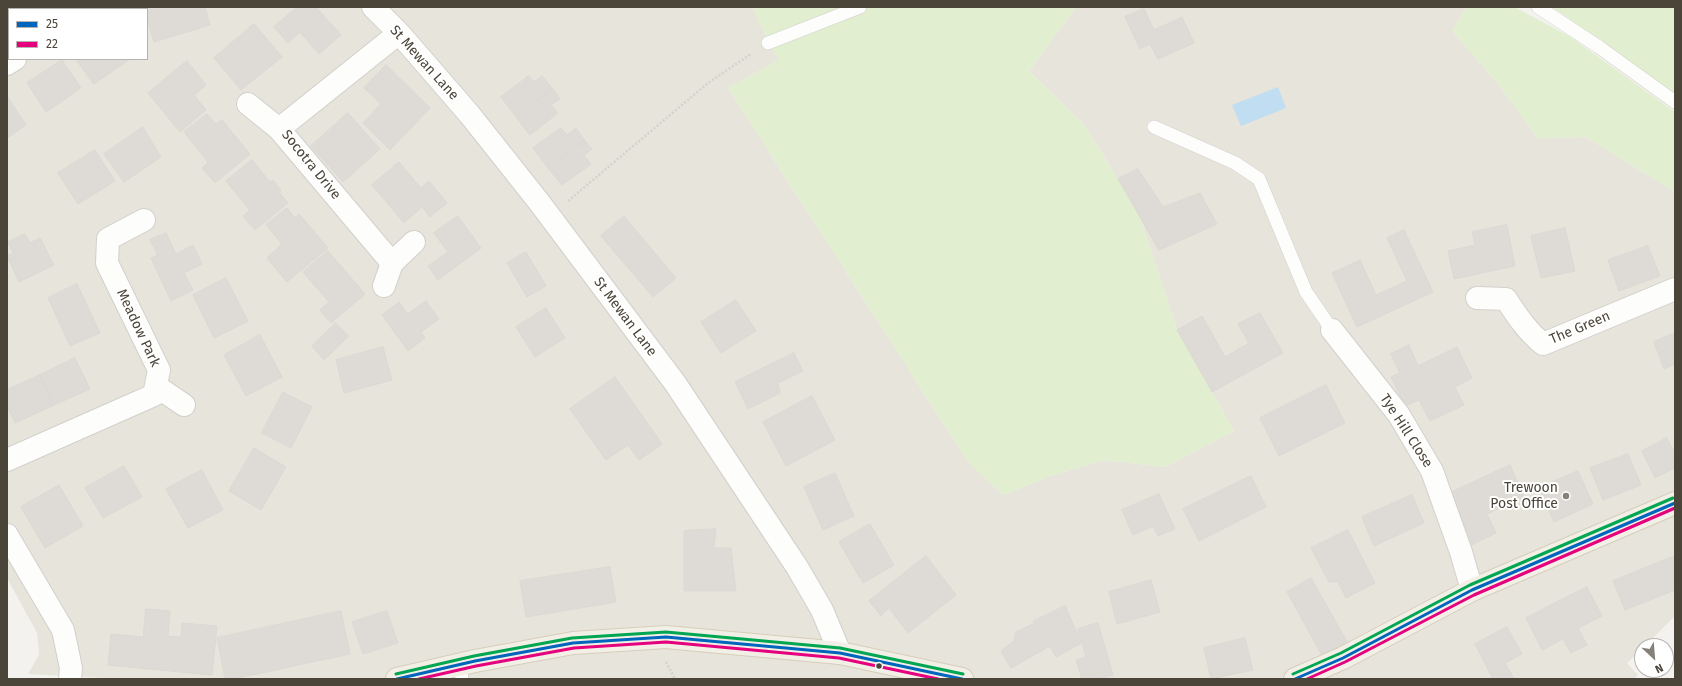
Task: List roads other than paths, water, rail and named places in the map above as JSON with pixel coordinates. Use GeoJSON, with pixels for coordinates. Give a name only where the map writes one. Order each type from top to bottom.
{"type":"FeatureCollection","features":[{"type":"Feature","properties":{"kind":"main road"},"geometry":{"type":"LineString","coordinates":[[1295,679],[1343,658],[1472,590],[1675,503]]}},
{"type":"Feature","properties":{"kind":"main road"},"geometry":{"type":"LineString","coordinates":[[397,679],[461,672],[573,643],[666,637],[840,653],[939,677],[962,679]]}},
{"type":"Feature","properties":{"kind":"street","name":"St Mewan Lane"},"geometry":{"type":"LineString","coordinates":[[373,7],[399,34],[470,115],[550,217],[688,403],[797,567],[822,610],[840,653]]}},
{"type":"Feature","properties":{"kind":"street","name":"Socotra Drive"},"geometry":{"type":"LineString","coordinates":[[392,262],[279,129],[399,34]]}},
{"type":"Feature","properties":{"kind":"street"},"geometry":{"type":"LineString","coordinates":[[248,104],[279,129]]}},
{"type":"Feature","properties":{"kind":"street","name":"Meadow Park"},"geometry":{"type":"LineString","coordinates":[[7,460],[154,395],[159,370],[107,263],[108,239],[144,220]]}},
{"type":"Feature","properties":{"kind":"street"},"geometry":{"type":"LineString","coordinates":[[384,286],[392,262],[414,242]]}},
{"type":"Feature","properties":{"kind":"street","name":"The Green"},"geometry":{"type":"LineString","coordinates":[[1478,298],[1506,299],[1521,323],[1543,344],[1675,289]]}},
{"type":"Feature","properties":{"kind":"street","name":"Tye Hill Close"},"geometry":{"type":"LineString","coordinates":[[1332,330],[1399,415],[1432,471],[1461,552],[1472,590]]}},
{"type":"Feature","properties":{"kind":"street"},"geometry":{"type":"LineString","coordinates":[[156,386],[184,405]]}},
{"type":"Feature","properties":{"kind":"street"},"geometry":{"type":"LineString","coordinates":[[7,535],[63,630],[72,668],[70,679]]}},
{"type":"Feature","properties":{"kind":"lane"},"geometry":{"type":"LineString","coordinates":[[768,43],[860,7]]}},
{"type":"Feature","properties":{"kind":"lane"},"geometry":{"type":"LineString","coordinates":[[1538,7],[1599,47],[1675,102]]}},
{"type":"Feature","properties":{"kind":"lane"},"geometry":{"type":"LineString","coordinates":[[1154,126],[1235,163],[1259,179],[1306,292],[1332,330]]}},
{"type":"Feature","properties":{"kind":"water"},"geometry":{"type":"Polygon","coordinates":[[[1278,87],[1286,108],[1241,126],[1232,105],[1278,87]]]}},
{"type":"Feature","properties":{"kind":"place","name":"Trewoon Post Office"},"geometry":{"type":"Point","coordinates":[1566,496]}}]}
